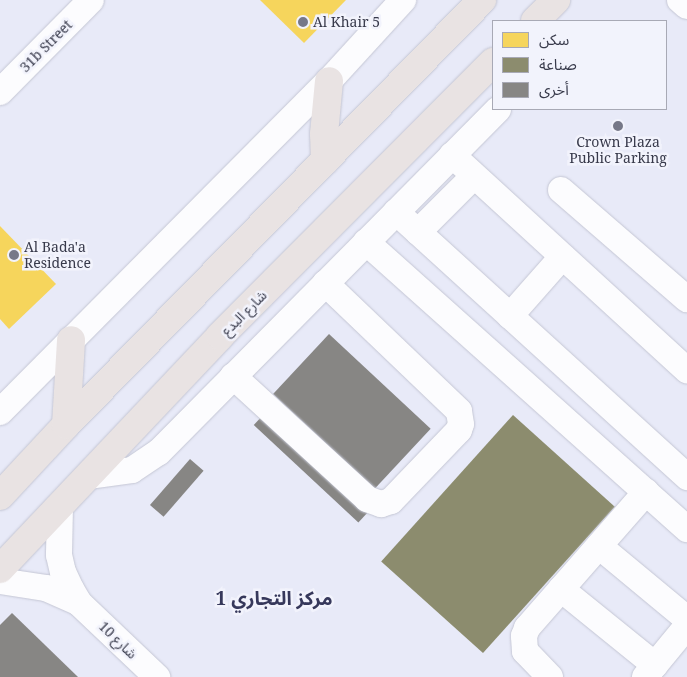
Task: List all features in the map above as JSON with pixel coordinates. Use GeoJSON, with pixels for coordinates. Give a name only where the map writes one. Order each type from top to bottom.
{"type":"FeatureCollection","features":[{"type":"Feature","properties":{"kind":"main road"},"geometry":{"type":"LineString","coordinates":[[0,496],[66,425],[482,0]]}},
{"type":"Feature","properties":{"kind":"main road","name":"شارع البدع"},"geometry":{"type":"LineString","coordinates":[[0,569],[220,336],[492,63]]}},
{"type":"Feature","properties":{"kind":"main road"},"geometry":{"type":"LineString","coordinates":[[325,161],[324,134],[329,81]]}},
{"type":"Feature","properties":{"kind":"main road"},"geometry":{"type":"LineString","coordinates":[[66,425],[71,340]]}},
{"type":"Feature","properties":{"kind":"street","name":"31b Street"},"geometry":{"type":"LineString","coordinates":[[0,92],[91,0]]}},
{"type":"Feature","properties":{"kind":"street"},"geometry":{"type":"LineString","coordinates":[[0,412],[329,81],[403,0]]}},
{"type":"Feature","properties":{"kind":"street"},"geometry":{"type":"LineString","coordinates":[[680,0],[687,6]]}},
{"type":"Feature","properties":{"kind":"street"},"geometry":{"type":"LineString","coordinates":[[88,476],[123,472],[150,460],[497,110]]}},
{"type":"Feature","properties":{"kind":"street"},"geometry":{"type":"LineString","coordinates":[[452,155],[473,177],[687,370]]}},
{"type":"Feature","properties":{"kind":"street"},"geometry":{"type":"LineString","coordinates":[[418,232],[473,177]]}},
{"type":"Feature","properties":{"kind":"street"},"geometry":{"type":"LineString","coordinates":[[561,190],[687,299]]}},
{"type":"Feature","properties":{"kind":"street"},"geometry":{"type":"LineString","coordinates":[[396,212],[687,477]]}},
{"type":"Feature","properties":{"kind":"street"},"geometry":{"type":"LineString","coordinates":[[366,242],[687,529]]}},
{"type":"Feature","properties":{"kind":"street"},"geometry":{"type":"LineString","coordinates":[[510,316],[562,257]]}},
{"type":"Feature","properties":{"kind":"street"},"geometry":{"type":"LineString","coordinates":[[233,376],[367,499],[381,504],[391,501],[459,430],[461,424],[460,411],[325,283]]}},
{"type":"Feature","properties":{"kind":"street"},"geometry":{"type":"LineString","coordinates":[[550,677],[529,657],[523,643],[527,628],[646,492]]}},
{"type":"Feature","properties":{"kind":"street","name":"شارع 10"},"geometry":{"type":"LineString","coordinates":[[60,506],[59,555],[67,581],[79,602],[156,676]]}},
{"type":"Feature","properties":{"kind":"street"},"geometry":{"type":"LineString","coordinates":[[599,546],[687,618]]}},
{"type":"Feature","properties":{"kind":"street","name":"شارع 10"},"geometry":{"type":"LineString","coordinates":[[0,581],[46,588],[79,602]]}},
{"type":"Feature","properties":{"kind":"street"},"geometry":{"type":"LineString","coordinates":[[562,589],[650,671],[687,626]]}},
{"type":"Feature","properties":{"kind":"building: سكن","name":"Al Khair 5"},"geometry":{"type":"Polygon","coordinates":[[[260,0],[346,0],[304,43],[260,0]]]}},
{"type":"Feature","properties":{"kind":"building: سكن","name":"Al Bada'a Residence"},"geometry":{"type":"Polygon","coordinates":[[[0,226],[56,284],[9,329],[0,319],[0,226]]]}},
{"type":"Feature","properties":{"kind":"building: صناعة"},"geometry":{"type":"Polygon","coordinates":[[[513,415],[615,507],[483,653],[381,561],[513,415]]]}},
{"type":"Feature","properties":{"kind":"building: أخرى"},"geometry":{"type":"Polygon","coordinates":[[[329,334],[431,429],[375,489],[273,394],[329,334]]]}},
{"type":"Feature","properties":{"kind":"building: أخرى"},"geometry":{"type":"Polygon","coordinates":[[[264,414],[369,512],[358,522],[254,425],[264,414]]]}},
{"type":"Feature","properties":{"kind":"building: أخرى"},"geometry":{"type":"Polygon","coordinates":[[[190,459],[204,471],[164,517],[150,505],[190,459]]]}},
{"type":"Feature","properties":{"kind":"building: أخرى"},"geometry":{"type":"Polygon","coordinates":[[[12,613],[78,677],[0,677],[0,625],[12,613]]]}},
{"type":"Feature","properties":{"kind":"place","name":"Al Khair 5"},"geometry":{"type":"Point","coordinates":[303,22]}},
{"type":"Feature","properties":{"kind":"place","name":"Crown Plaza Public Parking"},"geometry":{"type":"Point","coordinates":[618,126]}},
{"type":"Feature","properties":{"kind":"place","name":"Al Bada'a Residence"},"geometry":{"type":"Point","coordinates":[14,255]}},
{"type":"Feature","properties":{"kind":"district","name":"مركز التجاري 1"},"geometry":{"type":"Point","coordinates":[274,599]}}]}
